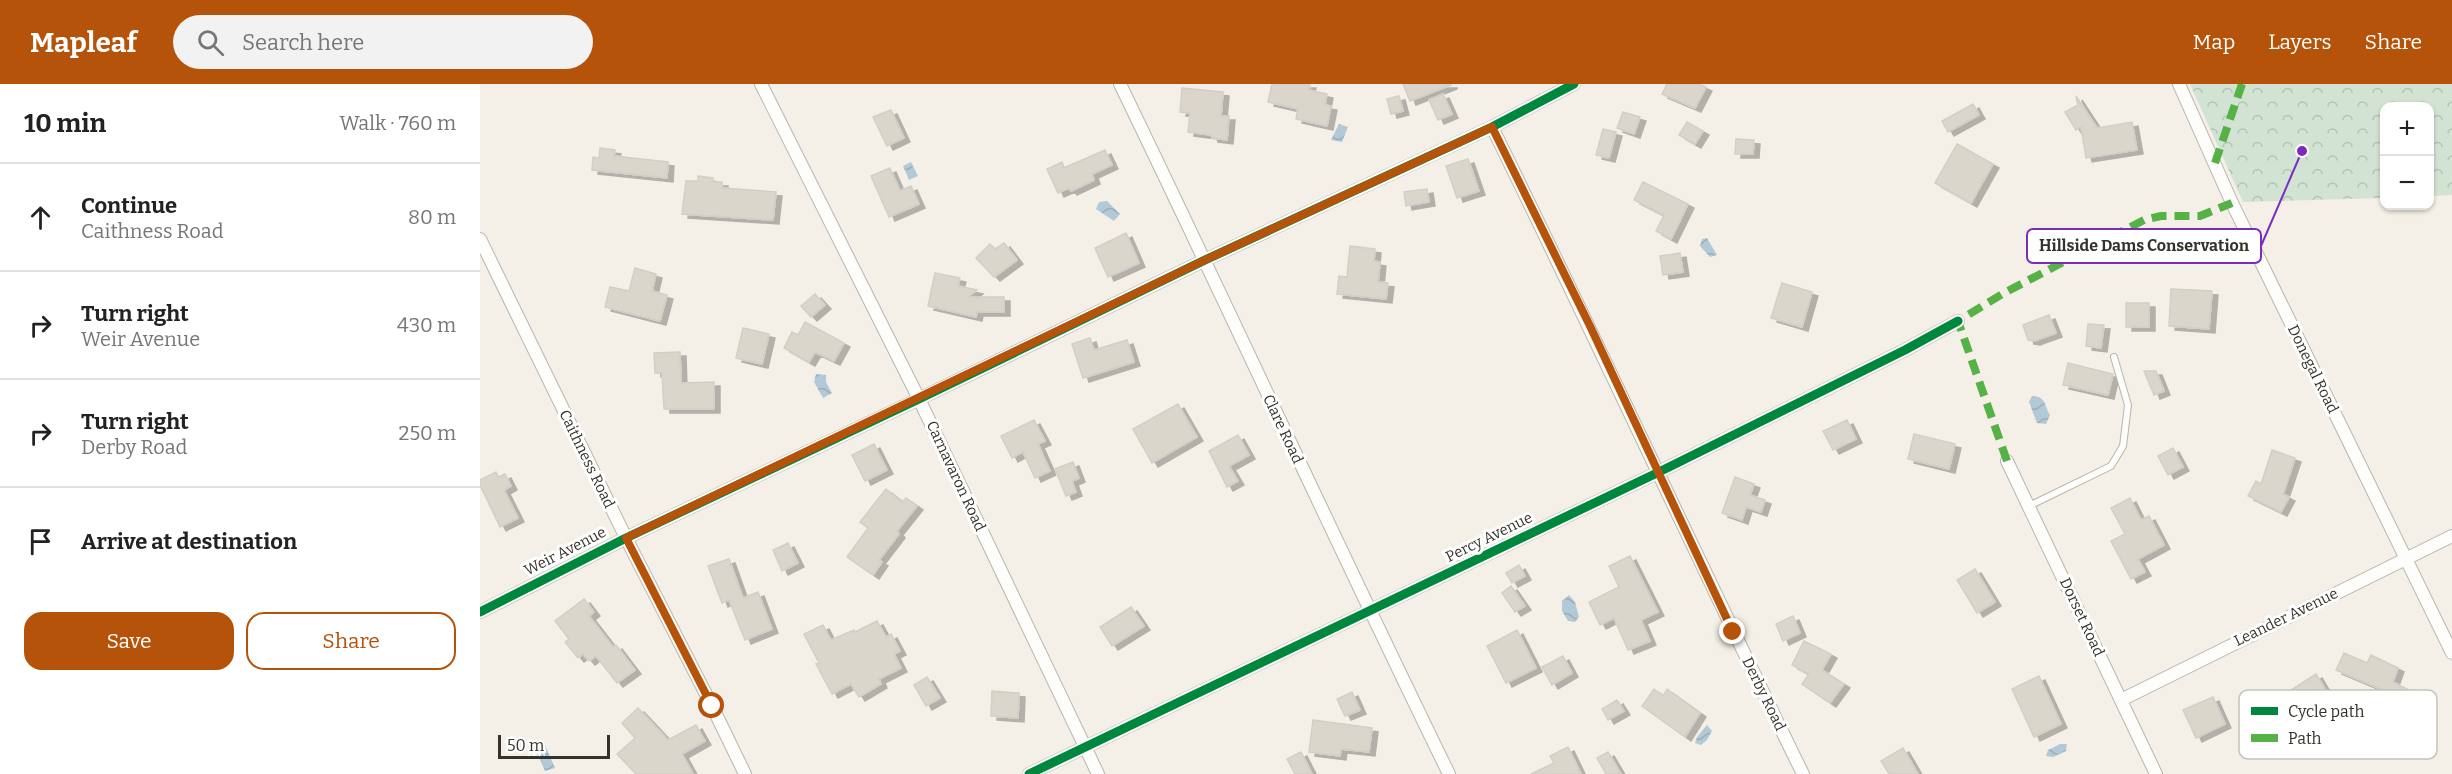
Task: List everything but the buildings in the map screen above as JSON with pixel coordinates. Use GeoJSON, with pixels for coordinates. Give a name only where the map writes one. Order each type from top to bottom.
{"type":"FeatureCollection","features":[{"type":"Feature","properties":{"kind":"street","name":"Carnavaron Road"},"geometry":{"type":"LineString","coordinates":[[761,84],[919,399],[1098,774]]}},
{"type":"Feature","properties":{"kind":"street","name":"Clare Road"},"geometry":{"type":"LineString","coordinates":[[1120,84],[1369,611],[1449,774]]}},
{"type":"Feature","properties":{"kind":"street","name":"Weir Avenue"},"geometry":{"type":"LineString","coordinates":[[480,612],[626,538],[1205,260],[1492,127],[1574,84]]}},
{"type":"Feature","properties":{"kind":"street","name":"Donegal Road"},"geometry":{"type":"LineString","coordinates":[[2179,84],[2232,203],[2452,653]]}},
{"type":"Feature","properties":{"kind":"street","name":"Derby Road"},"geometry":{"type":"LineString","coordinates":[[1492,127],[1803,774]]}},
{"type":"Feature","properties":{"kind":"street","name":"Caithness Road"},"geometry":{"type":"LineString","coordinates":[[480,239],[626,538],[745,774]]}},
{"type":"Feature","properties":{"kind":"street","name":"Percy Avenue"},"geometry":{"type":"LineString","coordinates":[[1029,774],[1659,472],[1905,351],[1958,321]]}},
{"type":"Feature","properties":{"kind":"street","name":"Dorset Road"},"geometry":{"type":"LineString","coordinates":[[2007,461],[2156,774]]}},
{"type":"Feature","properties":{"kind":"street","name":"Leander Avenue"},"geometry":{"type":"LineString","coordinates":[[2121,700],[2452,536]]}},
{"type":"Feature","properties":{"kind":"lane"},"geometry":{"type":"LineString","coordinates":[[2029,506],[2111,466],[2123,446],[2127,405],[2114,357]]}},
{"type":"Feature","properties":{"kind":"green space"},"geometry":{"type":"Polygon","coordinates":[[[2190,84],[2452,84],[2452,195],[2434,196],[2434,102],[2380,102],[2380,198],[2243,202],[2190,84]]]}},
{"type":"Feature","properties":{"kind":"water"},"geometry":{"type":"Polygon","coordinates":[[[1339,124],[1348,127],[1342,142],[1331,140],[1339,124]]]}},
{"type":"Feature","properties":{"kind":"water"},"geometry":{"type":"Polygon","coordinates":[[[911,162],[918,176],[909,180],[903,166],[911,162]]]}},
{"type":"Feature","properties":{"kind":"water"},"geometry":{"type":"Polygon","coordinates":[[[1107,201],[1120,214],[1114,221],[1096,209],[1099,202],[1107,201]]]}},
{"type":"Feature","properties":{"kind":"water"},"geometry":{"type":"Polygon","coordinates":[[[1707,238],[1717,255],[1710,257],[1700,246],[1702,239],[1707,238]]]}},
{"type":"Feature","properties":{"kind":"water"},"geometry":{"type":"Polygon","coordinates":[[[816,374],[826,375],[826,382],[832,393],[823,398],[814,382],[816,374]]]}},
{"type":"Feature","properties":{"kind":"water"},"geometry":{"type":"Polygon","coordinates":[[[2032,396],[2037,396],[2044,402],[2050,415],[2046,424],[2037,423],[2029,402],[2032,396]]]}},
{"type":"Feature","properties":{"kind":"water"},"geometry":{"type":"Polygon","coordinates":[[[1569,595],[1575,602],[1579,617],[1575,622],[1568,621],[1562,611],[1562,601],[1569,595]]]}},
{"type":"Feature","properties":{"kind":"water"},"geometry":{"type":"Polygon","coordinates":[[[1707,725],[1712,731],[1707,740],[1701,745],[1695,743],[1697,737],[1707,725]]]}},
{"type":"Feature","properties":{"kind":"water"},"geometry":{"type":"Polygon","coordinates":[[[2060,744],[2067,744],[2066,751],[2053,757],[2046,756],[2048,750],[2060,744]]]}},
{"type":"Feature","properties":{"kind":"water"},"geometry":{"type":"Polygon","coordinates":[[[545,745],[555,768],[545,771],[535,749],[545,745]]]}},
{"type":"Feature","properties":{"kind":"marked path"},"geometry":{"type":"LineString","coordinates":[[2215,163],[2242,84]]}},
{"type":"Feature","properties":{"kind":"marked path"},"geometry":{"type":"LineString","coordinates":[[2007,461],[1958,321],[2004,293],[2144,220],[2161,216],[2200,216],[2232,203]]}},
{"type":"Feature","properties":{"kind":"cycle path"},"geometry":{"type":"LineString","coordinates":[[480,612],[626,538],[1205,260],[1492,127],[1574,84]]}},
{"type":"Feature","properties":{"kind":"cycle path"},"geometry":{"type":"LineString","coordinates":[[1029,774],[1659,472],[1905,350],[1958,321]]}},
{"type":"Feature","properties":{"kind":"place","name":"Hillside Dams Conservation"},"geometry":{"type":"Point","coordinates":[2302,151]}},
{"type":"Feature","properties":{"kind":"route"},"geometry":{"type":"LineString","coordinates":[[712,706],[626,538],[1205,260],[1492,127],[1590,326],[1733,632]]}}]}
